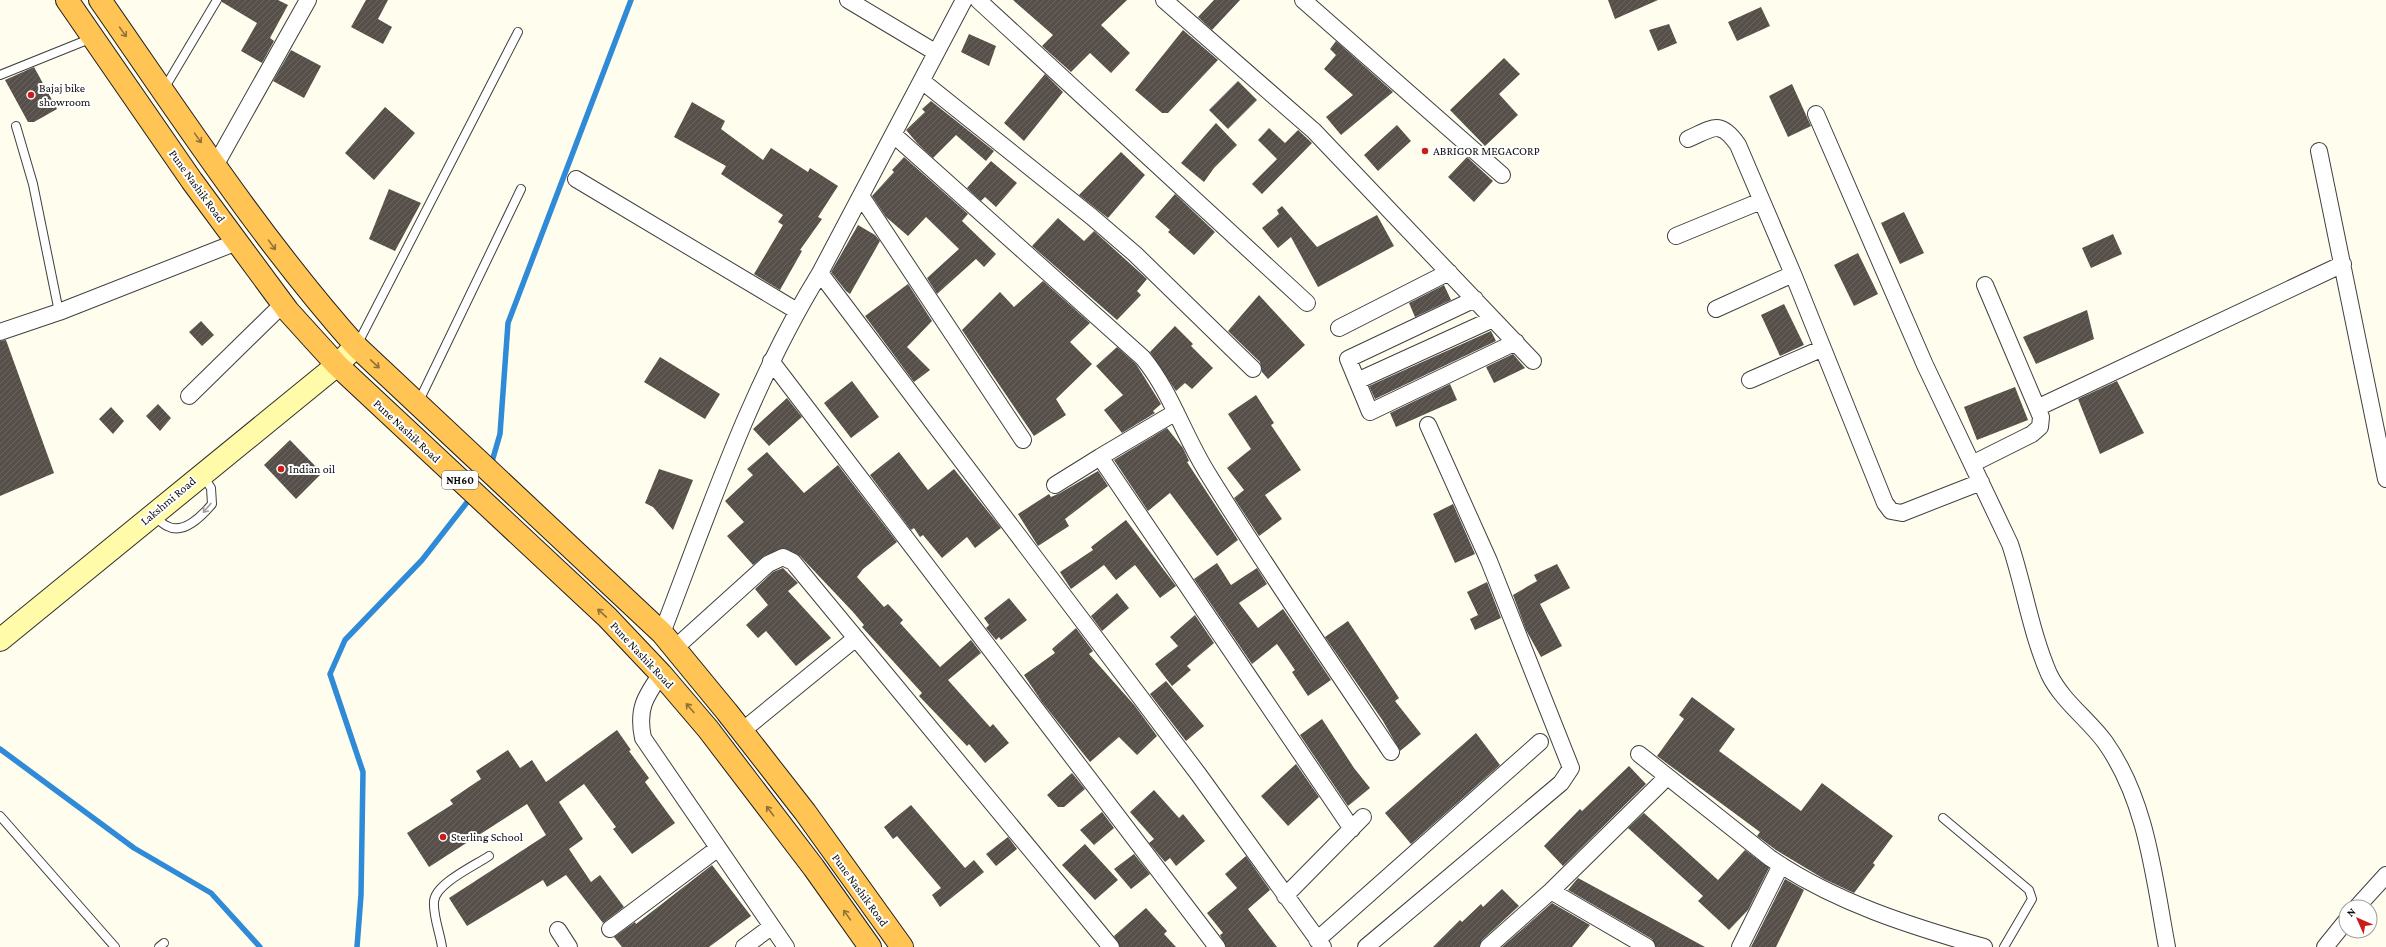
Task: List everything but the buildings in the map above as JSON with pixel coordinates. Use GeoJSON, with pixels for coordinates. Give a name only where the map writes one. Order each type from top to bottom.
{"type":"FeatureCollection","features":[{"type":"Feature","properties":{"kind":"highway","name":"Pune Nashik Road"},"geometry":{"type":"LineString","coordinates":[[67,0],[92,38],[237,242],[283,304],[337,365],[607,617],[661,674],[713,735],[814,868],[870,947]]}},
{"type":"Feature","properties":{"kind":"highway","name":"Pune Nashik Road"},"geometry":{"type":"LineString","coordinates":[[100,0],[284,260],[356,346],[669,640],[805,812],[902,947]]}},
{"type":"Feature","properties":{"kind":"main road","name":"Lakshmi Road"},"geometry":{"type":"LineString","coordinates":[[0,640],[201,474],[337,365],[356,346]]}},
{"type":"Feature","properties":{"kind":"street"},"geometry":{"type":"LineString","coordinates":[[216,164],[308,0]]}},
{"type":"Feature","properties":{"kind":"street"},"geometry":{"type":"LineString","coordinates":[[848,0],[935,52]]}},
{"type":"Feature","properties":{"kind":"street"},"geometry":{"type":"LineString","coordinates":[[669,640],[742,425],[771,361],[894,135],[935,52],[964,0]]}},
{"type":"Feature","properties":{"kind":"street"},"geometry":{"type":"LineString","coordinates":[[978,0],[1307,303]]}},
{"type":"Feature","properties":{"kind":"street"},"geometry":{"type":"LineString","coordinates":[[1164,0],[1314,131],[1533,361]]}},
{"type":"Feature","properties":{"kind":"street"},"geometry":{"type":"LineString","coordinates":[[1303,0],[1502,175]]}},
{"type":"Feature","properties":{"kind":"street"},"geometry":{"type":"LineString","coordinates":[[922,81],[1026,162],[1097,221],[1141,260],[1253,369]]}},
{"type":"Feature","properties":{"kind":"street"},"geometry":{"type":"LineString","coordinates":[[1816,114],[1925,365],[2010,544],[2020,574],[2037,640],[2050,675],[2062,694],[2105,742],[2134,799],[2150,856],[2167,947]]}},
{"type":"Feature","properties":{"kind":"street"},"geometry":{"type":"LineString","coordinates":[[1688,139],[1715,127],[1728,131],[1738,145],[1793,274],[1821,349],[1885,503],[1891,511],[1902,513],[1981,482]]}},
{"type":"Feature","properties":{"kind":"street"},"geometry":{"type":"LineString","coordinates":[[894,135],[1143,358],[1158,376],[1202,464],[1247,536],[1390,752]]}},
{"type":"Feature","properties":{"kind":"street"},"geometry":{"type":"LineString","coordinates":[[2319,151],[2386,479]]}},
{"type":"Feature","properties":{"kind":"street"},"geometry":{"type":"LineString","coordinates":[[576,179],[797,311]]}},
{"type":"Feature","properties":{"kind":"street"},"geometry":{"type":"LineString","coordinates":[[861,196],[1023,440]]}},
{"type":"Feature","properties":{"kind":"street"},"geometry":{"type":"LineString","coordinates":[[1676,236],[1761,201]]}},
{"type":"Feature","properties":{"kind":"street"},"geometry":{"type":"LineString","coordinates":[[0,332],[59,312],[237,242]]}},
{"type":"Feature","properties":{"kind":"street"},"geometry":{"type":"LineString","coordinates":[[2039,407],[2343,264]]}},
{"type":"Feature","properties":{"kind":"street"},"geometry":{"type":"LineString","coordinates":[[1339,328],[1449,272]]}},
{"type":"Feature","properties":{"kind":"street"},"geometry":{"type":"LineString","coordinates":[[820,273],[1194,769],[1320,944],[1540,742]]}},
{"type":"Feature","properties":{"kind":"street"},"geometry":{"type":"LineString","coordinates":[[1716,309],[1793,274]]}},
{"type":"Feature","properties":{"kind":"street"},"geometry":{"type":"LineString","coordinates":[[1972,464],[2032,434],[2040,427],[2041,417],[2039,407],[1985,285]]}},
{"type":"Feature","properties":{"kind":"street"},"geometry":{"type":"LineString","coordinates":[[1474,299],[1348,359],[1370,412],[1516,342]]}},
{"type":"Feature","properties":{"kind":"street"},"geometry":{"type":"LineString","coordinates":[[189,396],[283,304]]}},
{"type":"Feature","properties":{"kind":"street"},"geometry":{"type":"LineString","coordinates":[[1357,381],[1493,319]]}},
{"type":"Feature","properties":{"kind":"street"},"geometry":{"type":"LineString","coordinates":[[1750,380],[1821,349]]}},
{"type":"Feature","properties":{"kind":"street"},"geometry":{"type":"LineString","coordinates":[[771,361],[1217,947]]}},
{"type":"Feature","properties":{"kind":"street"},"geometry":{"type":"LineString","coordinates":[[1055,485],[1176,412]]}},
{"type":"Feature","properties":{"kind":"street"},"geometry":{"type":"LineString","coordinates":[[1366,947],[1561,783],[1571,768],[1486,554],[1428,425]]}},
{"type":"Feature","properties":{"kind":"street"},"geometry":{"type":"LineString","coordinates":[[1100,457],[1352,828]]}},
{"type":"Feature","properties":{"kind":"street"},"geometry":{"type":"LineString","coordinates":[[669,640],[768,564],[783,557],[793,562],[1111,947]]}},
{"type":"Feature","properties":{"kind":"street"},"geometry":{"type":"LineString","coordinates":[[742,731],[856,638]]}},
{"type":"Feature","properties":{"kind":"street"},"geometry":{"type":"LineString","coordinates":[[661,674],[644,699],[640,722],[643,738],[786,947]]}},
{"type":"Feature","properties":{"kind":"street"},"geometry":{"type":"LineString","coordinates":[[1639,754],[1666,778],[1781,865],[1850,902],[1984,947]]}},
{"type":"Feature","properties":{"kind":"street"},"geometry":{"type":"LineString","coordinates":[[1488,947],[1551,890],[1666,778]]}},
{"type":"Feature","properties":{"kind":"street"},"geometry":{"type":"LineString","coordinates":[[1285,896],[1363,817]]}},
{"type":"Feature","properties":{"kind":"street"},"geometry":{"type":"LineString","coordinates":[[610,929],[718,849]]}},
{"type":"Feature","properties":{"kind":"street"},"geometry":{"type":"LineString","coordinates":[[1740,947],[1781,865]]}},
{"type":"Feature","properties":{"kind":"street"},"geometry":{"type":"LineString","coordinates":[[2364,899],[2386,874]]}},
{"type":"Feature","properties":{"kind":"street"},"geometry":{"type":"LineString","coordinates":[[1551,890],[1646,947]]}},
{"type":"Feature","properties":{"kind":"street"},"geometry":{"type":"LineString","coordinates":[[744,947],[771,927]]}},
{"type":"Feature","properties":{"kind":"street"},"geometry":{"type":"LineString","coordinates":[[558,930],[569,947]]}},
{"type":"Feature","properties":{"kind":"street"},"geometry":{"type":"LineString","coordinates":[[2325,947],[2338,931]]}},
{"type":"Feature","properties":{"kind":"lane"},"geometry":{"type":"LineString","coordinates":[[164,90],[217,0]]}},
{"type":"Feature","properties":{"kind":"lane"},"geometry":{"type":"LineString","coordinates":[[356,346],[518,32]]}},
{"type":"Feature","properties":{"kind":"lane"},"geometry":{"type":"LineString","coordinates":[[0,75],[92,38]]}},
{"type":"Feature","properties":{"kind":"lane"},"geometry":{"type":"LineString","coordinates":[[16,126],[33,184],[59,312]]}},
{"type":"Feature","properties":{"kind":"lane"},"geometry":{"type":"LineString","coordinates":[[417,404],[521,188]]}},
{"type":"Feature","properties":{"kind":"lane"},"geometry":{"type":"LineString","coordinates":[[153,514],[167,527],[177,528],[191,524],[212,504],[211,488],[201,474]]}},
{"type":"Feature","properties":{"kind":"lane"},"geometry":{"type":"LineString","coordinates":[[0,816],[115,947]]}},
{"type":"Feature","properties":{"kind":"lane"},"geometry":{"type":"LineString","coordinates":[[1943,818],[2029,890],[2032,899],[2004,947]]}},
{"type":"Feature","properties":{"kind":"lane"},"geometry":{"type":"LineString","coordinates":[[442,947],[434,901],[439,890],[448,881],[489,856]]}},
{"type":"Feature","properties":{"kind":"waterway"},"geometry":{"type":"LineString","coordinates":[[491,465],[500,434],[508,323],[631,0]]}},
{"type":"Feature","properties":{"kind":"waterway"},"geometry":{"type":"LineString","coordinates":[[357,947],[361,895],[363,772],[330,674],[345,640],[422,560],[472,496]]}},
{"type":"Feature","properties":{"kind":"waterway"},"geometry":{"type":"LineString","coordinates":[[0,749],[134,848],[211,893],[260,947]]}},
{"type":"Feature","properties":{"kind":"place","name":"Bajaj bike showroom"},"geometry":{"type":"Point","coordinates":[31,95]}},
{"type":"Feature","properties":{"kind":"place","name":"ABRIGOR MEGACORP"},"geometry":{"type":"Point","coordinates":[1425,151]}},
{"type":"Feature","properties":{"kind":"place","name":"Indian oil"},"geometry":{"type":"Point","coordinates":[281,469]}},
{"type":"Feature","properties":{"kind":"place","name":"Sterling School"},"geometry":{"type":"Point","coordinates":[443,837]}}]}
